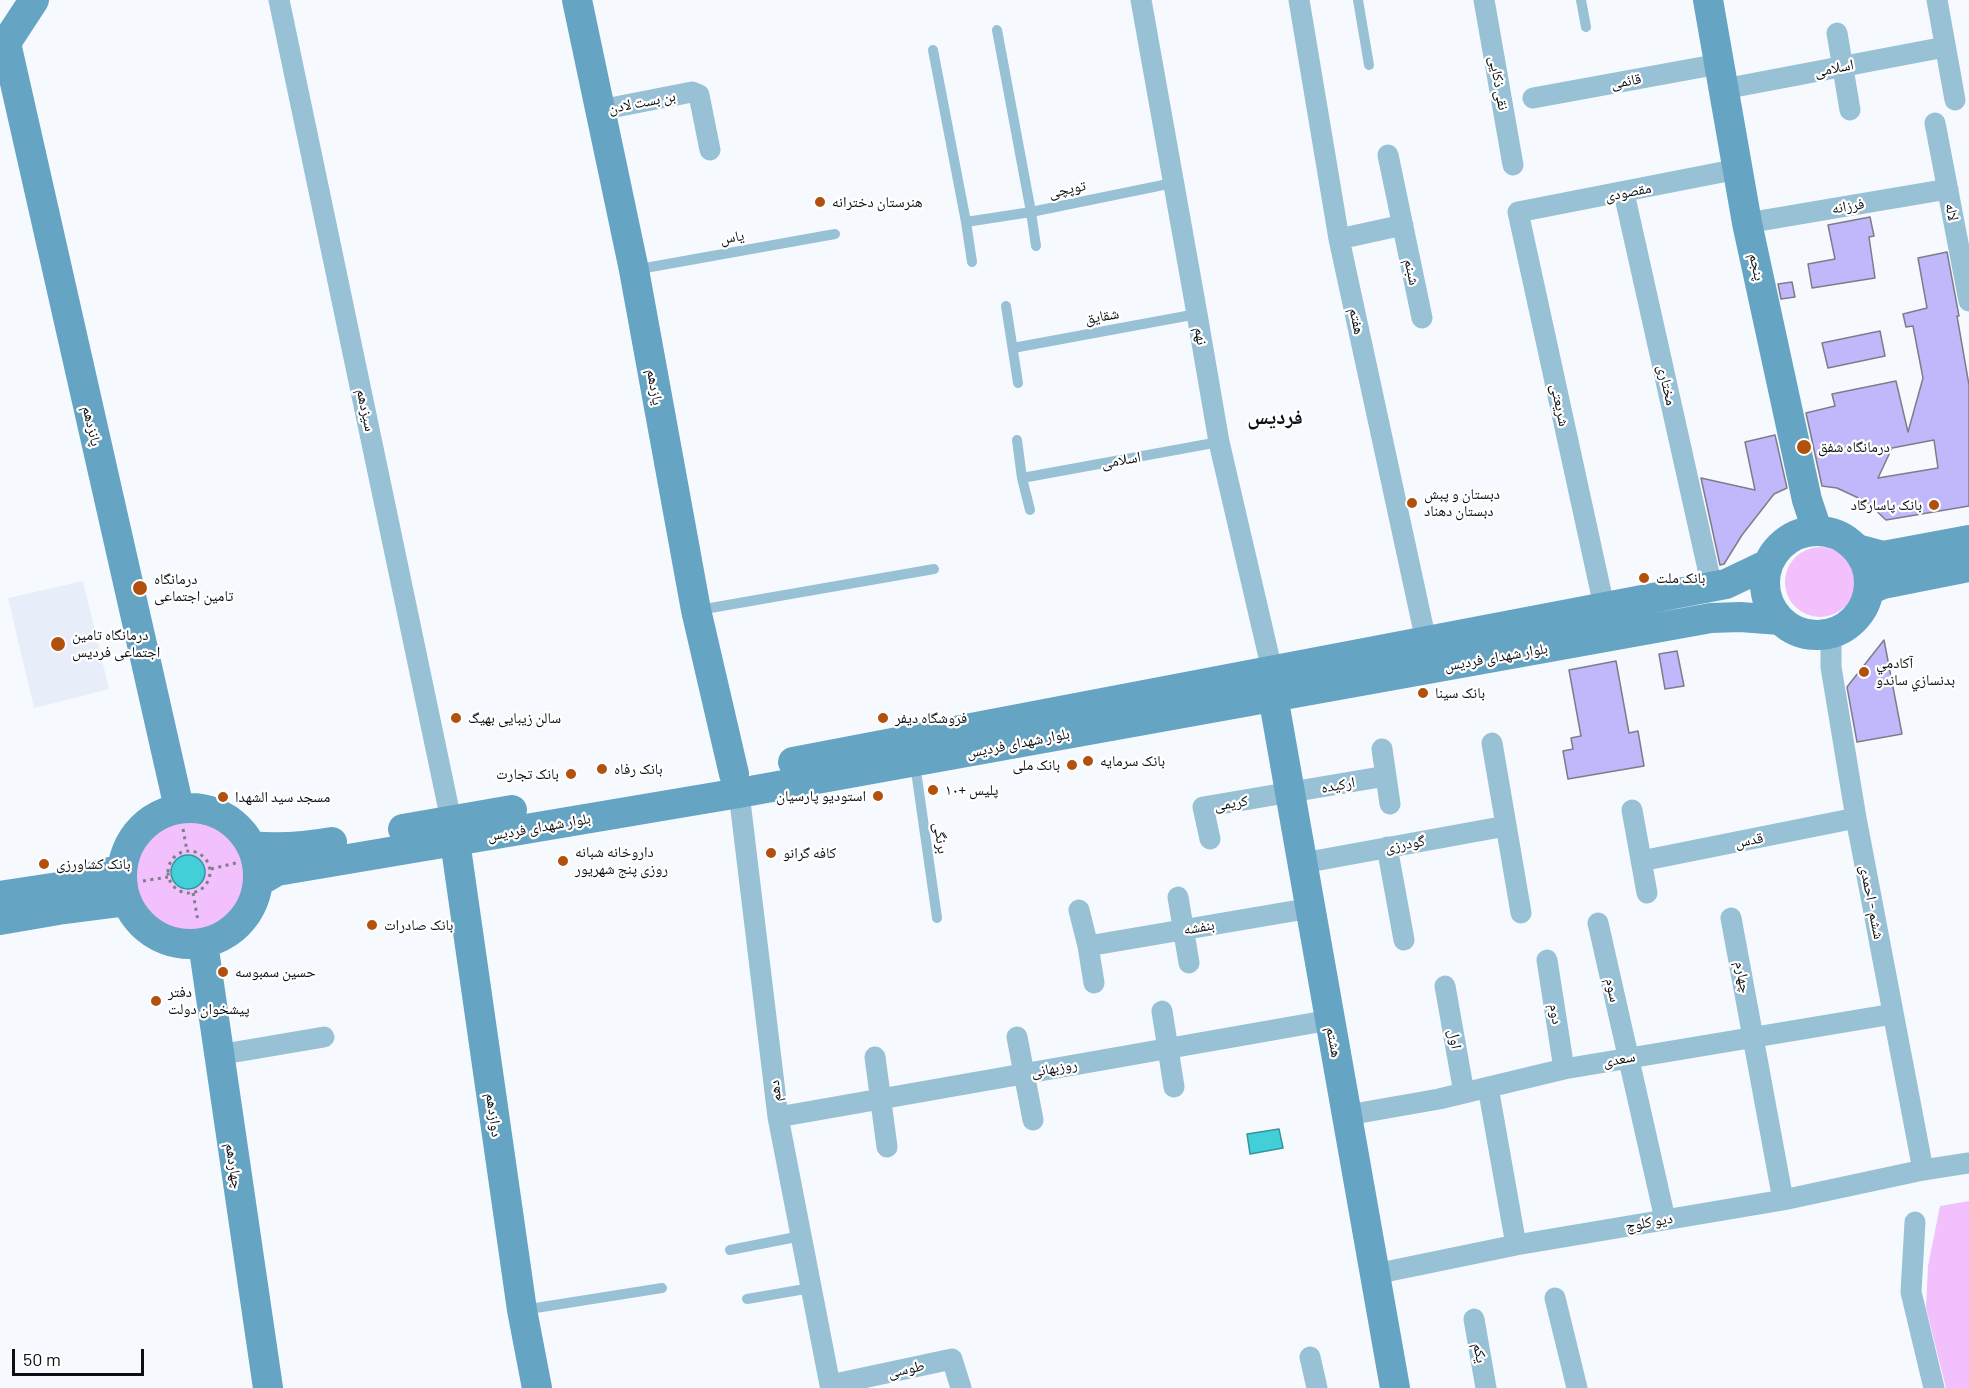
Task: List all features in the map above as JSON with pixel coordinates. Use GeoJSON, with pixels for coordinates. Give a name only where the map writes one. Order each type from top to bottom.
{"type":"FeatureCollection","features":[{"type":"Feature","properties":{"kind":"main road"},"geometry":{"type":"LineString","coordinates":[[3,48],[34,0]]}},
{"type":"Feature","properties":{"kind":"main road","name":"یازدهم"},"geometry":{"type":"LineString","coordinates":[[577,0],[634,270],[696,610],[736,783]]}},
{"type":"Feature","properties":{"kind":"main road","name":"پنجم"},"geometry":{"type":"LineString","coordinates":[[1708,0],[1747,223],[1807,500],[1817,530]]}},
{"type":"Feature","properties":{"kind":"main road","name":"پانزدهم"},"geometry":{"type":"LineString","coordinates":[[3,48],[179,808]]}},
{"type":"Feature","properties":{"kind":"main road"},"geometry":{"type":"LineString","coordinates":[[1817,530],[1846,539],[1857,549],[1864,561],[1869,590],[1856,618],[1831,634],[1817,636],[1803,634],[1780,620],[1771,608],[1766,594],[1765,579],[1768,564],[1775,550],[1787,540],[1801,533],[1817,530]]}},
{"type":"Feature","properties":{"kind":"main road"},"geometry":{"type":"LineString","coordinates":[[1857,549],[1883,556],[1969,540]]}},
{"type":"Feature","properties":{"kind":"main road","name":"بلوار شهدای فردیس"},"geometry":{"type":"LineString","coordinates":[[736,783],[913,762],[1273,683],[1426,641],[1726,584],[1768,564]]}},
{"type":"Feature","properties":{"kind":"main road"},"geometry":{"type":"LineString","coordinates":[[1869,590],[1883,584],[1969,567]]}},
{"type":"Feature","properties":{"kind":"main road","name":"بلوار شهدای فردیس"},"geometry":{"type":"LineString","coordinates":[[258,882],[276,871],[453,831],[736,783],[1088,707],[1273,683],[1711,618],[1740,617],[1780,620]]}},
{"type":"Feature","properties":{"kind":"main road","name":"هشتم"},"geometry":{"type":"LineString","coordinates":[[1273,683],[1395,1388]]}},
{"type":"Feature","properties":{"kind":"main road"},"geometry":{"type":"LineString","coordinates":[[194,807],[212,811],[228,819],[241,831],[251,846],[257,864],[258,882],[254,899],[246,915],[235,928],[220,938],[203,944],[184,944],[166,940],[149,931],[135,918],[123,885],[127,848],[139,830],[156,816],[179,808],[194,807]]}},
{"type":"Feature","properties":{"kind":"main road","name":"بلوار شهدای فردیس"},"geometry":{"type":"LineString","coordinates":[[251,846],[303,847],[453,831]]}},
{"type":"Feature","properties":{"kind":"main road","name":"دوازدهم"},"geometry":{"type":"LineString","coordinates":[[453,831],[522,1310],[537,1388]]}},
{"type":"Feature","properties":{"kind":"main road"},"geometry":{"type":"LineString","coordinates":[[0,896],[65,886],[74,881],[123,885]]}},
{"type":"Feature","properties":{"kind":"main road"},"geometry":{"type":"LineString","coordinates":[[0,920],[64,909],[123,885]]}},
{"type":"Feature","properties":{"kind":"main road","name":"چهاردهم"},"geometry":{"type":"LineString","coordinates":[[203,944],[268,1388]]}},
{"type":"Feature","properties":{"kind":"street","name":"سیزدهم"},"geometry":{"type":"LineString","coordinates":[[279,0],[453,831]]}},
{"type":"Feature","properties":{"kind":"street","name":"نهم"},"geometry":{"type":"LineString","coordinates":[[1140,0],[1219,442],[1273,683]]}},
{"type":"Feature","properties":{"kind":"street","name":"هفتم"},"geometry":{"type":"LineString","coordinates":[[1299,0],[1340,239],[1426,641]]}},
{"type":"Feature","properties":{"kind":"street","name":"نقی ذکایی"},"geometry":{"type":"LineString","coordinates":[[1484,0],[1513,165]]}},
{"type":"Feature","properties":{"kind":"street"},"geometry":{"type":"LineString","coordinates":[[1937,0],[1955,100]]}},
{"type":"Feature","properties":{"kind":"street"},"geometry":{"type":"LineString","coordinates":[[1837,33],[1850,110]]}},
{"type":"Feature","properties":{"kind":"street","name":"اسلامی"},"geometry":{"type":"LineString","coordinates":[[1722,76],[1842,66],[1945,47]]}},
{"type":"Feature","properties":{"kind":"street","name":"قائمی"},"geometry":{"type":"LineString","coordinates":[[1533,98],[1722,76]]}},
{"type":"Feature","properties":{"kind":"street","name":"بن بست لادن"},"geometry":{"type":"LineString","coordinates":[[600,110],[692,92],[699,95],[702,104],[710,150]]}},
{"type":"Feature","properties":{"kind":"street","name":"لاله"},"geometry":{"type":"LineString","coordinates":[[1935,123],[1969,301]]}},
{"type":"Feature","properties":{"kind":"street","name":"شبنم"},"geometry":{"type":"LineString","coordinates":[[1388,155],[1422,318]]}},
{"type":"Feature","properties":{"kind":"street","name":"مقصودی"},"geometry":{"type":"LineString","coordinates":[[1518,212],[1738,170]]}},
{"type":"Feature","properties":{"kind":"street","name":"فرزانه"},"geometry":{"type":"LineString","coordinates":[[1747,223],[1948,189]]}},
{"type":"Feature","properties":{"kind":"street","name":"مختاری"},"geometry":{"type":"LineString","coordinates":[[1624,193],[1710,578]]}},
{"type":"Feature","properties":{"kind":"street","name":"شریعتی"},"geometry":{"type":"LineString","coordinates":[[1518,212],[1602,597]]}},
{"type":"Feature","properties":{"kind":"street"},"geometry":{"type":"LineString","coordinates":[[1340,239],[1403,225]]}},
{"type":"Feature","properties":{"kind":"street","name":"ششم - احمدی"},"geometry":{"type":"LineString","coordinates":[[1831,634],[1831,668],[1856,818],[1923,1170]]}},
{"type":"Feature","properties":{"kind":"street"},"geometry":{"type":"LineString","coordinates":[[1492,743],[1521,913]]}},
{"type":"Feature","properties":{"kind":"street"},"geometry":{"type":"LineString","coordinates":[[1382,749],[1390,804]]}},
{"type":"Feature","properties":{"kind":"street","name":"ارکیده"},"geometry":{"type":"LineString","coordinates":[[1291,793],[1386,776]]}},
{"type":"Feature","properties":{"kind":"street","name":"دهم"},"geometry":{"type":"LineString","coordinates":[[736,783],[778,1117],[811,1288],[823,1387]]}},
{"type":"Feature","properties":{"kind":"street","name":"کریمی"},"geometry":{"type":"LineString","coordinates":[[1210,838],[1203,807],[1291,793]]}},
{"type":"Feature","properties":{"kind":"street"},"geometry":{"type":"LineString","coordinates":[[1632,810],[1647,893]]}},
{"type":"Feature","properties":{"kind":"street","name":"قدس"},"geometry":{"type":"LineString","coordinates":[[1641,861],[1856,818]]}},
{"type":"Feature","properties":{"kind":"street","name":"گودرزی"},"geometry":{"type":"LineString","coordinates":[[1303,863],[1506,826]]}},
{"type":"Feature","properties":{"kind":"street"},"geometry":{"type":"LineString","coordinates":[[1387,847],[1404,940]]}},
{"type":"Feature","properties":{"kind":"street"},"geometry":{"type":"LineString","coordinates":[[1178,897],[1189,963]]}},
{"type":"Feature","properties":{"kind":"street","name":"بنفشه"},"geometry":{"type":"LineString","coordinates":[[1088,946],[1311,908]]}},
{"type":"Feature","properties":{"kind":"street"},"geometry":{"type":"LineString","coordinates":[[1079,910],[1094,983]]}},
{"type":"Feature","properties":{"kind":"street","name":"چهارم"},"geometry":{"type":"LineString","coordinates":[[1731,918],[1783,1200]]}},
{"type":"Feature","properties":{"kind":"street","name":"سوم"},"geometry":{"type":"LineString","coordinates":[[1598,923],[1665,1219]]}},
{"type":"Feature","properties":{"kind":"street","name":"دوم"},"geometry":{"type":"LineString","coordinates":[[1548,960],[1564,1069]]}},
{"type":"Feature","properties":{"kind":"street","name":"اول"},"geometry":{"type":"LineString","coordinates":[[1445,986],[1464,1093]]}},
{"type":"Feature","properties":{"kind":"street"},"geometry":{"type":"LineString","coordinates":[[1162,1011],[1174,1087]]}},
{"type":"Feature","properties":{"kind":"street","name":"سعدی"},"geometry":{"type":"LineString","coordinates":[[1348,1115],[1414,1104],[1564,1069],[1893,1014]]}},
{"type":"Feature","properties":{"kind":"street","name":"روزبهانی"},"geometry":{"type":"LineString","coordinates":[[778,1117],[1330,1020]]}},
{"type":"Feature","properties":{"kind":"street"},"geometry":{"type":"LineString","coordinates":[[218,1055],[324,1037]]}},
{"type":"Feature","properties":{"kind":"street"},"geometry":{"type":"LineString","coordinates":[[1017,1037],[1033,1120]]}},
{"type":"Feature","properties":{"kind":"street"},"geometry":{"type":"LineString","coordinates":[[875,1057],[887,1147]]}},
{"type":"Feature","properties":{"kind":"street"},"geometry":{"type":"LineString","coordinates":[[1488,1087],[1516,1245]]}},
{"type":"Feature","properties":{"kind":"street","name":"دیو کلوچ"},"geometry":{"type":"LineString","coordinates":[[1374,1274],[1516,1245],[1783,1200],[1923,1170],[1969,1163]]}},
{"type":"Feature","properties":{"kind":"street"},"geometry":{"type":"LineString","coordinates":[[1915,1222],[1911,1292],[1934,1388]]}},
{"type":"Feature","properties":{"kind":"street"},"geometry":{"type":"LineString","coordinates":[[1555,1298],[1577,1388]]}},
{"type":"Feature","properties":{"kind":"street","name":"یکم"},"geometry":{"type":"LineString","coordinates":[[1474,1319],[1486,1388]]}},
{"type":"Feature","properties":{"kind":"street"},"geometry":{"type":"LineString","coordinates":[[1310,1357],[1317,1388]]}},
{"type":"Feature","properties":{"kind":"street","name":"طوسی"},"geometry":{"type":"LineString","coordinates":[[823,1387],[952,1359],[961,1388]]}},
{"type":"Feature","properties":{"kind":"lane"},"geometry":{"type":"LineString","coordinates":[[1358,0],[1369,64]]}},
{"type":"Feature","properties":{"kind":"lane"},"geometry":{"type":"LineString","coordinates":[[1581,0],[1586,27]]}},
{"type":"Feature","properties":{"kind":"lane"},"geometry":{"type":"LineString","coordinates":[[997,30],[1036,246]]}},
{"type":"Feature","properties":{"kind":"lane"},"geometry":{"type":"LineString","coordinates":[[933,50],[972,262]]}},
{"type":"Feature","properties":{"kind":"lane","name":"توپچی"},"geometry":{"type":"LineString","coordinates":[[966,222],[1031,212],[1173,183]]}},
{"type":"Feature","properties":{"kind":"lane","name":"یاس"},"geometry":{"type":"LineString","coordinates":[[634,270],[835,234]]}},
{"type":"Feature","properties":{"kind":"lane"},"geometry":{"type":"LineString","coordinates":[[1006,306],[1018,383]]}},
{"type":"Feature","properties":{"kind":"lane","name":"شقایق"},"geometry":{"type":"LineString","coordinates":[[1013,348],[1197,314]]}},
{"type":"Feature","properties":{"kind":"lane"},"geometry":{"type":"LineString","coordinates":[[1017,440],[1030,510]]}},
{"type":"Feature","properties":{"kind":"lane","name":"اسلامی"},"geometry":{"type":"LineString","coordinates":[[1023,478],[1219,442]]}},
{"type":"Feature","properties":{"kind":"lane"},"geometry":{"type":"LineString","coordinates":[[696,610],[934,569]]}},
{"type":"Feature","properties":{"kind":"lane","name":"برنگی"},"geometry":{"type":"LineString","coordinates":[[913,762],[938,918]]}},
{"type":"Feature","properties":{"kind":"lane"},"geometry":{"type":"LineString","coordinates":[[730,1250],[801,1236]]}},
{"type":"Feature","properties":{"kind":"lane"},"geometry":{"type":"LineString","coordinates":[[522,1310],[662,1288]]}},
{"type":"Feature","properties":{"kind":"lane"},"geometry":{"type":"LineString","coordinates":[[747,1299],[811,1288]]}},
{"type":"Feature","properties":{"kind":"path"},"geometry":{"type":"LineString","coordinates":[[187,851],[200,854],[208,863],[210,876],[204,887],[193,893],[182,893],[173,887],[168,877],[169,862],[173,856],[187,851]]}},
{"type":"Feature","properties":{"kind":"path"},"geometry":{"type":"LineString","coordinates":[[123,885],[168,877]]}},
{"type":"Feature","properties":{"kind":"path"},"geometry":{"type":"LineString","coordinates":[[193,893],[203,944]]}},
{"type":"Feature","properties":{"kind":"shaded area"},"geometry":{"type":"Polygon","coordinates":[[[1813,547],[1827,547],[1840,552],[1850,562],[1855,582],[1850,602],[1840,612],[1827,617],[1813,617],[1800,612],[1790,602],[1785,589],[1785,575],[1790,562],[1800,552],[1813,547]]]}},
{"type":"Feature","properties":{"kind":"shaded area","name":"درمانگاه تامین اجتماعی فردیس"},"geometry":{"type":"Polygon","coordinates":[[[83,581],[109,689],[34,708],[8,598],[83,581]]]}},
{"type":"Feature","properties":{"kind":"shaded area"},"geometry":{"type":"Polygon","coordinates":[[[193,814],[216,818],[236,831],[249,851],[253,874],[249,897],[236,917],[216,930],[193,934],[170,930],[150,917],[137,897],[133,874],[137,851],[150,831],[170,818],[193,814]]]}},
{"type":"Feature","properties":{"kind":"shaded area"},"geometry":{"type":"Polygon","coordinates":[[[1969,1201],[1969,1388],[1946,1388],[1926,1308],[1928,1266],[1940,1206],[1969,1201]]]}},
{"type":"Feature","properties":{"kind":"water"},"geometry":{"type":"Polygon","coordinates":[[[188,855],[200,860],[205,872],[200,884],[188,889],[176,884],[171,872],[176,860],[188,855]]]}},
{"type":"Feature","properties":{"kind":"water"},"geometry":{"type":"Polygon","coordinates":[[[1279,1129],[1283,1148],[1250,1154],[1247,1134],[1279,1129]]]}},
{"type":"Feature","properties":{"kind":"building"},"geometry":{"type":"Polygon","coordinates":[[[1870,217],[1874,236],[1869,237],[1875,278],[1812,288],[1808,264],[1835,259],[1828,225],[1870,217]]]}},
{"type":"Feature","properties":{"kind":"building"},"geometry":{"type":"Polygon","coordinates":[[[1947,252],[1969,385],[1969,506],[1886,520],[1867,502],[1837,488],[1822,486],[1806,413],[1835,406],[1832,394],[1896,381],[1908,432],[1923,378],[1913,326],[1906,327],[1903,314],[1927,308],[1918,258],[1947,252]],[[1934,440],[1892,448],[1878,478],[1938,468],[1934,440]]]}},
{"type":"Feature","properties":{"kind":"building"},"geometry":{"type":"Polygon","coordinates":[[[1792,282],[1795,297],[1781,299],[1778,284],[1792,282]]]}},
{"type":"Feature","properties":{"kind":"building"},"geometry":{"type":"Polygon","coordinates":[[[1880,331],[1885,356],[1828,368],[1822,343],[1880,331]]]}},
{"type":"Feature","properties":{"kind":"building"},"geometry":{"type":"Polygon","coordinates":[[[1775,435],[1787,488],[1774,494],[1742,535],[1724,564],[1720,565],[1701,478],[1755,490],[1745,442],[1775,435]]]}},
{"type":"Feature","properties":{"kind":"building"},"geometry":{"type":"Polygon","coordinates":[[[1884,640],[1902,734],[1857,742],[1847,687],[1884,640]]]}},
{"type":"Feature","properties":{"kind":"building"},"geometry":{"type":"Polygon","coordinates":[[[1677,651],[1684,686],[1665,689],[1659,654],[1677,651]]]}},
{"type":"Feature","properties":{"kind":"building"},"geometry":{"type":"Polygon","coordinates":[[[1616,661],[1629,733],[1638,731],[1644,766],[1568,779],[1563,751],[1573,749],[1571,738],[1581,736],[1569,670],[1616,661]]]}},
{"type":"Feature","properties":{"kind":"place","name":"هنرستان دخترانه"},"geometry":{"type":"Point","coordinates":[820,202]}},
{"type":"Feature","properties":{"kind":"place","name":"درمانگاه شفق"},"geometry":{"type":"Point","coordinates":[1804,447]}},
{"type":"Feature","properties":{"kind":"place","name":"دبستان و پبش دبستان دهناد"},"geometry":{"type":"Point","coordinates":[1412,503]}},
{"type":"Feature","properties":{"kind":"place","name":"بانک پاسارگاد"},"geometry":{"type":"Point","coordinates":[1934,505]}},
{"type":"Feature","properties":{"kind":"place","name":"بانک ملت"},"geometry":{"type":"Point","coordinates":[1644,578]}},
{"type":"Feature","properties":{"kind":"place","name":"درمانگاه تامین اجتماعى"},"geometry":{"type":"Point","coordinates":[140,588]}},
{"type":"Feature","properties":{"kind":"place","name":"درمانگاه تامین اجتماعی فردیس"},"geometry":{"type":"Point","coordinates":[58,644]}},
{"type":"Feature","properties":{"kind":"place","name":"آكادمي بدنسازي ساندو"},"geometry":{"type":"Point","coordinates":[1864,672]}},
{"type":"Feature","properties":{"kind":"place","name":"بانک سینا"},"geometry":{"type":"Point","coordinates":[1423,693]}},
{"type":"Feature","properties":{"kind":"place","name":"سالن زیبایی بهیگ"},"geometry":{"type":"Point","coordinates":[456,718]}},
{"type":"Feature","properties":{"kind":"place","name":"فروشگاه دیفر"},"geometry":{"type":"Point","coordinates":[883,718]}},
{"type":"Feature","properties":{"kind":"place","name":"بانک سرمایه"},"geometry":{"type":"Point","coordinates":[1088,761]}},
{"type":"Feature","properties":{"kind":"place","name":"بانک ملی"},"geometry":{"type":"Point","coordinates":[1072,765]}},
{"type":"Feature","properties":{"kind":"place","name":"بانک رفاه"},"geometry":{"type":"Point","coordinates":[602,769]}},
{"type":"Feature","properties":{"kind":"place","name":"بانک تجارت"},"geometry":{"type":"Point","coordinates":[571,774]}},
{"type":"Feature","properties":{"kind":"place","name":"پلیس +۱۰"},"geometry":{"type":"Point","coordinates":[933,790]}},
{"type":"Feature","properties":{"kind":"place","name":"استودیو پارسیان"},"geometry":{"type":"Point","coordinates":[878,796]}},
{"type":"Feature","properties":{"kind":"place","name":"مسجد سید الشهدا"},"geometry":{"type":"Point","coordinates":[223,797]}},
{"type":"Feature","properties":{"kind":"place","name":"کافه گرانو"},"geometry":{"type":"Point","coordinates":[771,853]}},
{"type":"Feature","properties":{"kind":"place","name":"داروخانه شبانه روزی پنج شهریور"},"geometry":{"type":"Point","coordinates":[563,861]}},
{"type":"Feature","properties":{"kind":"place","name":"بانک کشاورزی"},"geometry":{"type":"Point","coordinates":[44,864]}},
{"type":"Feature","properties":{"kind":"place","name":"بانک صادرات"},"geometry":{"type":"Point","coordinates":[372,925]}},
{"type":"Feature","properties":{"kind":"place","name":"حسین سمبوسه"},"geometry":{"type":"Point","coordinates":[223,972]}},
{"type":"Feature","properties":{"kind":"place","name":"دفتر پیشخوان دولت"},"geometry":{"type":"Point","coordinates":[156,1001]}},
{"type":"Feature","properties":{"kind":"district","name":"فردیس"},"geometry":{"type":"Point","coordinates":[1275,417]}}]}
